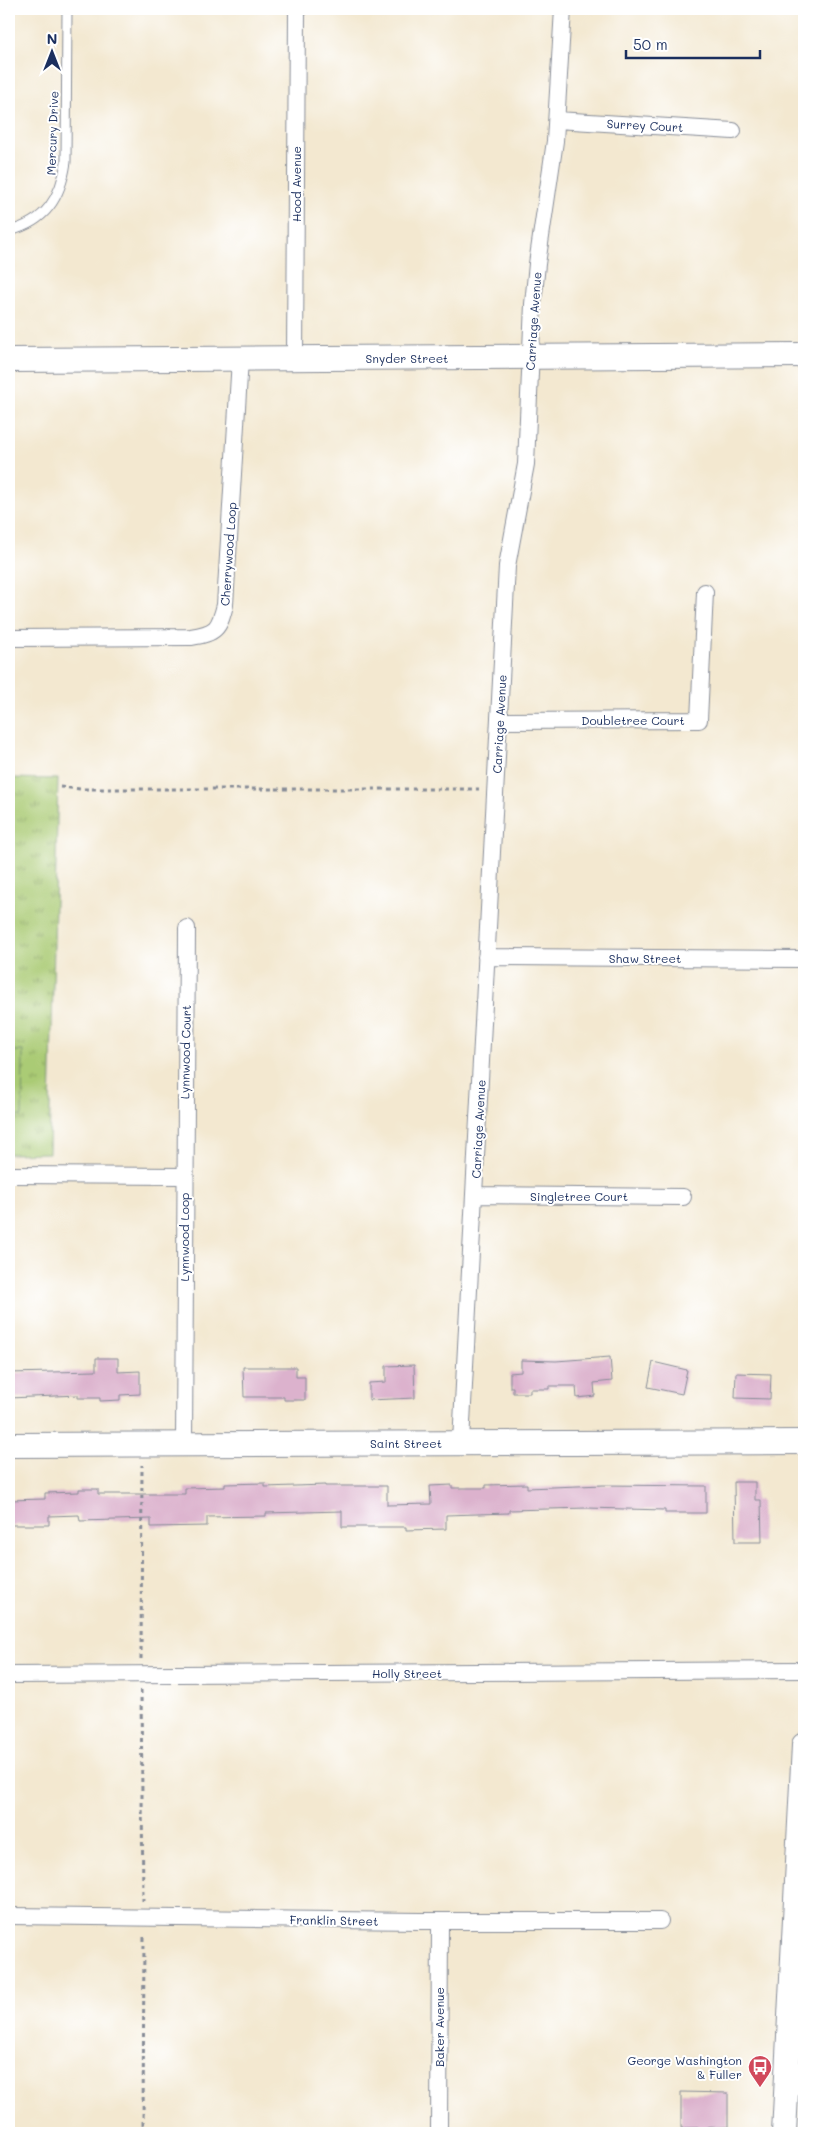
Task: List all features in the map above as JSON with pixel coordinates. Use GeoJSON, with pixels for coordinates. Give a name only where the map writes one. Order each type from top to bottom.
{"type":"FeatureCollection","features":[{"type":"Feature","properties":{"kind":"street","name":"Hood Avenue"},"geometry":{"type":"LineString","coordinates":[[295,358],[296,9]]}},
{"type":"Feature","properties":{"kind":"street","name":"Carriage Avenue"},"geometry":{"type":"LineString","coordinates":[[461,1442],[507,566],[526,464],[537,264],[552,170],[557,120],[563,9]]}},
{"type":"Feature","properties":{"kind":"street","name":"Surrey Court"},"geometry":{"type":"LineString","coordinates":[[557,120],[733,131]]}},
{"type":"Feature","properties":{"kind":"street","name":"Snyder Street"},"geometry":{"type":"LineString","coordinates":[[9,360],[804,355]]}},
{"type":"Feature","properties":{"kind":"street","name":"Cherrywood Loop"},"geometry":{"type":"LineString","coordinates":[[9,638],[191,638],[209,634],[221,622],[225,605],[240,359]]}},
{"type":"Feature","properties":{"kind":"street","name":"Doubletree Court"},"geometry":{"type":"LineString","coordinates":[[499,721],[699,720],[705,592]]}},
{"type":"Feature","properties":{"kind":"street","name":"Lynnwood Court"},"geometry":{"type":"LineString","coordinates":[[184,1176],[187,928]]}},
{"type":"Feature","properties":{"kind":"street","name":"Shaw Street"},"geometry":{"type":"LineString","coordinates":[[486,957],[804,959]]}},
{"type":"Feature","properties":{"kind":"street","name":"Lynnwood Loop"},"geometry":{"type":"LineString","coordinates":[[9,1175],[184,1176],[184,1444]]}},
{"type":"Feature","properties":{"kind":"street","name":"Singletree Court"},"geometry":{"type":"LineString","coordinates":[[474,1195],[683,1197]]}},
{"type":"Feature","properties":{"kind":"street","name":"Saint Street"},"geometry":{"type":"LineString","coordinates":[[9,1445],[804,1442]]}},
{"type":"Feature","properties":{"kind":"street","name":"Holly Street"},"geometry":{"type":"LineString","coordinates":[[9,1675],[804,1670]]}},
{"type":"Feature","properties":{"kind":"street"},"geometry":{"type":"LineString","coordinates":[[784,2133],[800,1926],[804,1745]]}},
{"type":"Feature","properties":{"kind":"street","name":"Franklin Street"},"geometry":{"type":"LineString","coordinates":[[9,1916],[440,1921],[660,1921]]}},
{"type":"Feature","properties":{"kind":"street","name":"Baker Avenue"},"geometry":{"type":"LineString","coordinates":[[439,2133],[440,1921]]}},
{"type":"Feature","properties":{"kind":"lane","name":"Mercury Drive"},"geometry":{"type":"LineString","coordinates":[[9,231],[28,224],[44,212],[56,197],[63,182],[66,162],[67,9]]}},
{"type":"Feature","properties":{"kind":"path"},"geometry":{"type":"LineString","coordinates":[[60,787],[81,789],[478,789]]}},
{"type":"Feature","properties":{"kind":"path"},"geometry":{"type":"LineString","coordinates":[[142,1462],[140,1674],[144,1918],[143,2133]]}},
{"type":"Feature","properties":{"kind":"green space"},"geometry":{"type":"Polygon","coordinates":[[[9,778],[58,779],[49,1153],[9,1154],[9,778]]]}},
{"type":"Feature","properties":{"kind":"green space"},"geometry":{"type":"Polygon","coordinates":[[[9,1051],[23,1051],[22,1116],[9,1116],[9,1051]]]}},
{"type":"Feature","properties":{"kind":"building"},"geometry":{"type":"Polygon","coordinates":[[[610,1357],[612,1381],[594,1383],[595,1396],[577,1398],[576,1386],[549,1386],[549,1389],[530,1389],[530,1393],[513,1393],[513,1387],[510,1387],[510,1373],[521,1372],[521,1360],[556,1361],[610,1357]]]}},
{"type":"Feature","properties":{"kind":"building"},"geometry":{"type":"Polygon","coordinates":[[[96,1358],[118,1358],[118,1372],[140,1371],[140,1394],[120,1395],[120,1400],[100,1401],[100,1398],[78,1398],[78,1395],[9,1398],[9,1373],[96,1371],[96,1358]]]}},
{"type":"Feature","properties":{"kind":"building"},"geometry":{"type":"Polygon","coordinates":[[[653,1362],[687,1370],[682,1394],[648,1387],[653,1362]]]}},
{"type":"Feature","properties":{"kind":"building"},"geometry":{"type":"Polygon","coordinates":[[[414,1365],[415,1398],[369,1400],[369,1383],[386,1382],[386,1366],[414,1365]]]}},
{"type":"Feature","properties":{"kind":"building"},"geometry":{"type":"Polygon","coordinates":[[[243,1367],[296,1367],[296,1377],[305,1377],[305,1400],[284,1400],[284,1397],[244,1397],[243,1367]]]}},
{"type":"Feature","properties":{"kind":"building"},"geometry":{"type":"Polygon","coordinates":[[[736,1373],[771,1374],[770,1399],[735,1398],[736,1373]]]}},
{"type":"Feature","properties":{"kind":"building"},"geometry":{"type":"Polygon","coordinates":[[[734,1482],[755,1482],[755,1500],[761,1500],[762,1542],[735,1542],[734,1482]]]}},
{"type":"Feature","properties":{"kind":"building"},"geometry":{"type":"Polygon","coordinates":[[[265,1483],[265,1487],[325,1485],[387,1486],[387,1505],[431,1504],[430,1486],[452,1485],[452,1488],[486,1488],[486,1485],[527,1484],[527,1488],[603,1485],[706,1486],[706,1513],[665,1513],[665,1510],[587,1508],[509,1510],[509,1513],[446,1515],[446,1529],[406,1530],[406,1527],[342,1527],[342,1511],[266,1513],[266,1516],[207,1517],[207,1526],[151,1527],[151,1519],[80,1521],[79,1515],[49,1516],[49,1525],[9,1525],[9,1500],[45,1499],[45,1493],[79,1492],[79,1489],[98,1489],[98,1494],[185,1494],[185,1488],[265,1483]]]}},
{"type":"Feature","properties":{"kind":"building"},"geometry":{"type":"Polygon","coordinates":[[[681,2092],[728,2093],[728,2127],[681,2128],[681,2092]]]}},
{"type":"Feature","properties":{"kind":"place","name":"George Washington & Fuller"},"geometry":{"type":"Point","coordinates":[760,2088]}}]}
